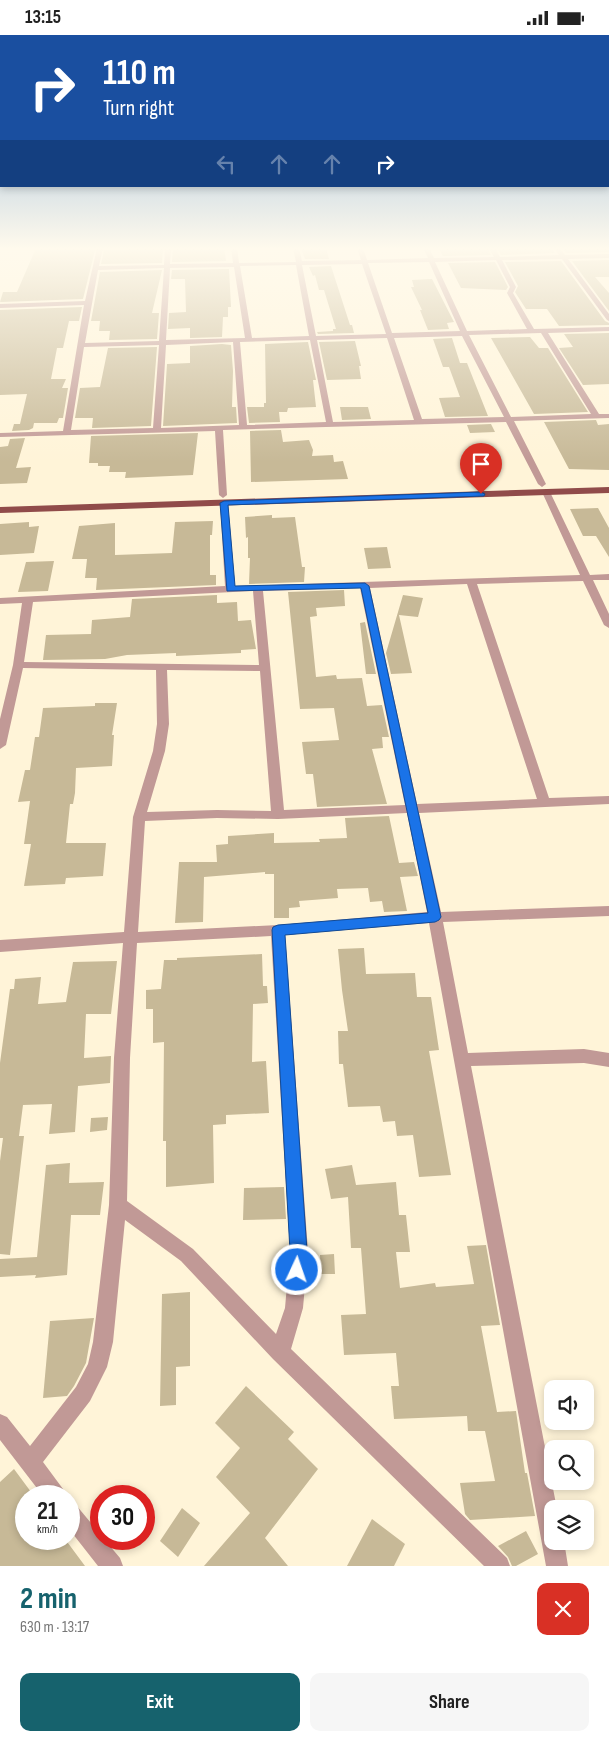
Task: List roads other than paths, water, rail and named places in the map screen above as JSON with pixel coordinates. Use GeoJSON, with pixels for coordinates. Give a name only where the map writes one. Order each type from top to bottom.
{"type":"FeatureCollection","features":[{"type":"Feature","properties":{"kind":"main road"},"geometry":{"type":"LineString","coordinates":[[0,510],[223,499],[544,488],[609,482]]}},
{"type":"Feature","properties":{"kind":"main road"},"geometry":{"type":"LineString","coordinates":[[544,488],[609,490]]}},
{"type":"Feature","properties":{"kind":"main road"},"geometry":{"type":"LineString","coordinates":[[0,503],[223,499]]}},
{"type":"Feature","properties":{"kind":"street"},"geometry":{"type":"LineString","coordinates":[[67,432],[85,319]]}},
{"type":"Feature","properties":{"kind":"street"},"geometry":{"type":"LineString","coordinates":[[156,430],[163,319]]}},
{"type":"Feature","properties":{"kind":"street"},"geometry":{"type":"LineString","coordinates":[[246,319],[249,339]]}},
{"type":"Feature","properties":{"kind":"street"},"geometry":{"type":"LineString","coordinates":[[310,319],[330,425]]}},
{"type":"Feature","properties":{"kind":"street"},"geometry":{"type":"LineString","coordinates":[[384,319],[419,422]]}},
{"type":"Feature","properties":{"kind":"street"},"geometry":{"type":"LineString","coordinates":[[458,319],[544,488],[609,625]]}},
{"type":"Feature","properties":{"kind":"street"},"geometry":{"type":"LineString","coordinates":[[525,319],[532,332]]}},
{"type":"Feature","properties":{"kind":"street"},"geometry":{"type":"LineString","coordinates":[[81,345],[609,329]]}},
{"type":"Feature","properties":{"kind":"street"},"geometry":{"type":"LineString","coordinates":[[543,331],[596,417]]}},
{"type":"Feature","properties":{"kind":"street"},"geometry":{"type":"LineString","coordinates":[[236,340],[243,427]]}},
{"type":"Feature","properties":{"kind":"street"},"geometry":{"type":"LineString","coordinates":[[0,435],[609,416]]}},
{"type":"Feature","properties":{"kind":"street"},"geometry":{"type":"LineString","coordinates":[[219,428],[230,589]]}},
{"type":"Feature","properties":{"kind":"street"},"geometry":{"type":"LineString","coordinates":[[0,601],[230,589],[609,577]]}},
{"type":"Feature","properties":{"kind":"street"},"geometry":{"type":"LineString","coordinates":[[471,582],[544,802]]}},
{"type":"Feature","properties":{"kind":"street"},"geometry":{"type":"LineString","coordinates":[[365,586],[435,917],[545,1500]]}},
{"type":"Feature","properties":{"kind":"street"},"geometry":{"type":"LineString","coordinates":[[258,588],[278,815]]}},
{"type":"Feature","properties":{"kind":"street"},"geometry":{"type":"LineString","coordinates":[[0,745],[18,665],[28,599]]}},
{"type":"Feature","properties":{"kind":"street"},"geometry":{"type":"LineString","coordinates":[[18,665],[265,668]]}},
{"type":"Feature","properties":{"kind":"street"},"geometry":{"type":"LineString","coordinates":[[29,1463],[83,1394],[97,1367],[102,1342],[118,1205],[122,1058],[139,817],[157,760],[162,733],[161,667]]}},
{"type":"Feature","properties":{"kind":"street"},"geometry":{"type":"LineString","coordinates":[[139,817],[217,814],[278,815],[609,799]]}},
{"type":"Feature","properties":{"kind":"street"},"geometry":{"type":"LineString","coordinates":[[0,946],[43,942],[278,930],[435,917],[609,911]]}},
{"type":"Feature","properties":{"kind":"street"},"geometry":{"type":"LineString","coordinates":[[278,930],[299,1251],[294,1308],[280,1353]]}},
{"type":"Feature","properties":{"kind":"street"},"geometry":{"type":"LineString","coordinates":[[461,1060],[584,1056],[609,1060]]}},
{"type":"Feature","properties":{"kind":"street"},"geometry":{"type":"LineString","coordinates":[[118,1205],[187,1255],[280,1353],[498,1566]]}},
{"type":"Feature","properties":{"kind":"street"},"geometry":{"type":"LineString","coordinates":[[0,1425],[47,1485]]}},
{"type":"Feature","properties":{"kind":"street"},"geometry":{"type":"LineString","coordinates":[[80,1526],[112,1566]]}},
{"type":"Feature","properties":{"kind":"street"},"geometry":{"type":"LineString","coordinates":[[555,1550],[557,1566]]}}]}
